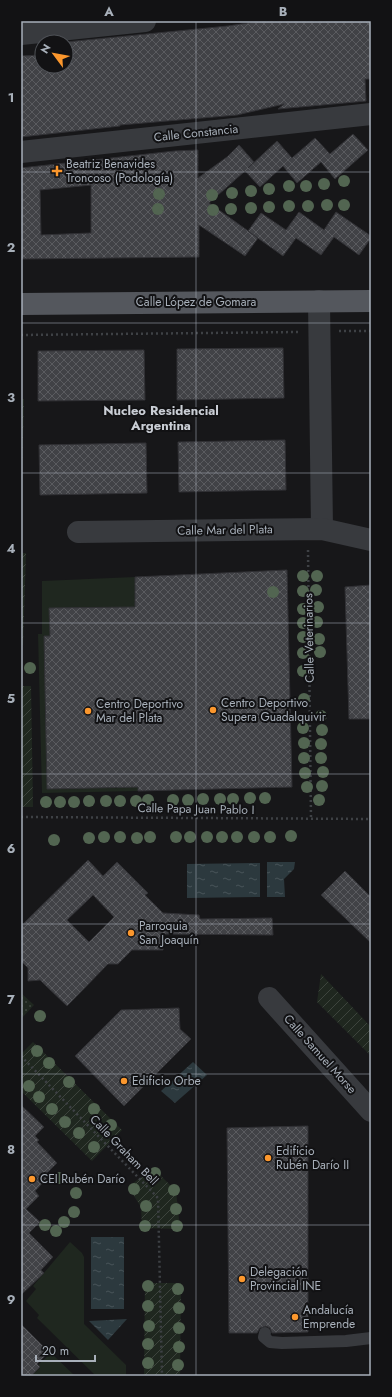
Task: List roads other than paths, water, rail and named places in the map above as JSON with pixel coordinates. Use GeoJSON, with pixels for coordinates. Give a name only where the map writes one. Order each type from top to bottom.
{"type":"FeatureCollection","features":[{"type":"Feature","properties":{"kind":"main road","name":"Calle López de Gomara"},"geometry":{"type":"LineString","coordinates":[[21,304],[371,301]]}},
{"type":"Feature","properties":{"kind":"street"},"geometry":{"type":"LineString","coordinates":[[21,34],[145,21]]}},
{"type":"Feature","properties":{"kind":"street","name":"Calle Constancia"},"geometry":{"type":"LineString","coordinates":[[21,152],[371,114]]}},
{"type":"Feature","properties":{"kind":"street"},"geometry":{"type":"LineString","coordinates":[[315,529],[319,301]]}},
{"type":"Feature","properties":{"kind":"street","name":"Calle Mar del Plata"},"geometry":{"type":"LineString","coordinates":[[78,532],[315,529],[371,540]]}},
{"type":"Feature","properties":{"kind":"street","name":"Calle Samuel Morse"},"geometry":{"type":"LineString","coordinates":[[269,998],[371,1111]]}},
{"type":"Feature","properties":{"kind":"lane"},"geometry":{"type":"LineString","coordinates":[[265,1333],[264,1337],[270,1342],[282,1343],[346,1341],[371,1338]]}},
{"type":"Feature","properties":{"kind":"water"},"geometry":{"type":"Polygon","coordinates":[[[267,862],[295,862],[294,869],[284,879],[285,897],[267,897],[267,862]]]}},
{"type":"Feature","properties":{"kind":"water"},"geometry":{"type":"Polygon","coordinates":[[[260,863],[260,897],[187,898],[187,864],[260,863]]]}},
{"type":"Feature","properties":{"kind":"water"},"geometry":{"type":"Polygon","coordinates":[[[193,1062],[207,1075],[175,1103],[161,1091],[193,1062]]]}},
{"type":"Feature","properties":{"kind":"water"},"geometry":{"type":"Polygon","coordinates":[[[91,1237],[124,1237],[124,1309],[91,1309],[91,1237]]]}},
{"type":"Feature","properties":{"kind":"water"},"geometry":{"type":"Polygon","coordinates":[[[127,1319],[108,1340],[89,1321],[127,1319]]]}},
{"type":"Feature","properties":{"kind":"place","name":"Beatriz Benavides Troncoso (Podología)"},"geometry":{"type":"Point","coordinates":[57,171]}},
{"type":"Feature","properties":{"kind":"place","name":"Centro Deportivo Supera Guadalquivir"},"geometry":{"type":"Point","coordinates":[213,710]}},
{"type":"Feature","properties":{"kind":"place","name":"Centro Deportivo Mar del Plata"},"geometry":{"type":"Point","coordinates":[88,711]}},
{"type":"Feature","properties":{"kind":"place","name":"Parroquia San Joaquín"},"geometry":{"type":"Point","coordinates":[131,933]}},
{"type":"Feature","properties":{"kind":"place","name":"Edificio Orbe"},"geometry":{"type":"Point","coordinates":[124,1081]}},
{"type":"Feature","properties":{"kind":"place","name":"Edificio Rubén Darío II"},"geometry":{"type":"Point","coordinates":[268,1158]}},
{"type":"Feature","properties":{"kind":"place","name":"CEI Rubén Darío"},"geometry":{"type":"Point","coordinates":[32,1179]}},
{"type":"Feature","properties":{"kind":"place","name":"Delegación Provincial INE"},"geometry":{"type":"Point","coordinates":[242,1279]}},
{"type":"Feature","properties":{"kind":"place","name":"Andalucía Emprende"},"geometry":{"type":"Point","coordinates":[295,1317]}},
{"type":"Feature","properties":{"kind":"district","name":"Nucleo Residencial Argentina"},"geometry":{"type":"Point","coordinates":[161,418]}}]}
